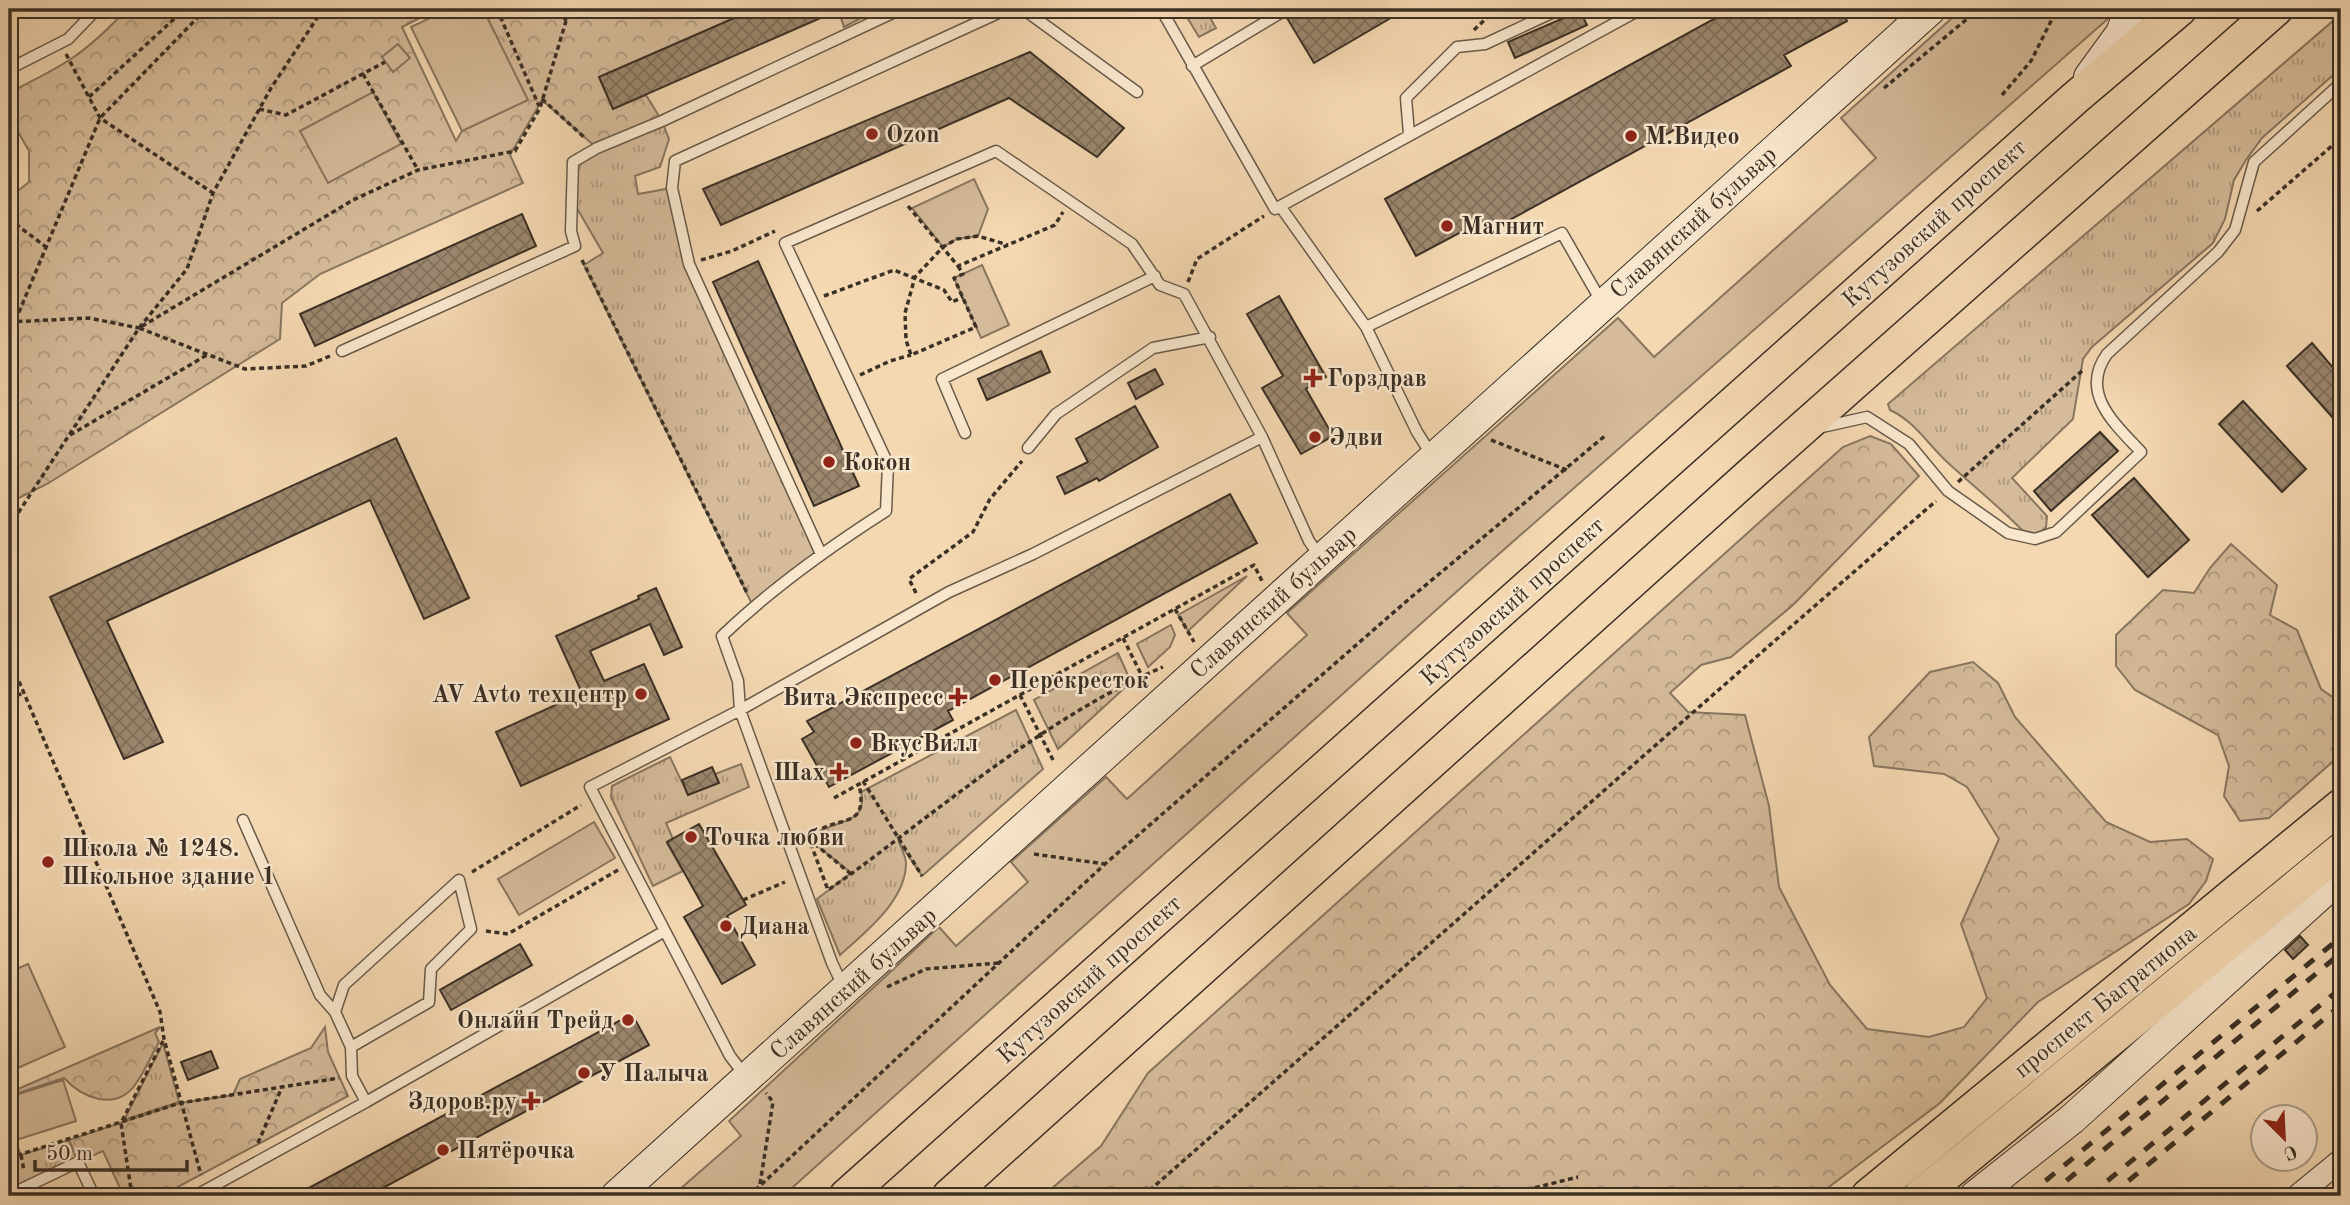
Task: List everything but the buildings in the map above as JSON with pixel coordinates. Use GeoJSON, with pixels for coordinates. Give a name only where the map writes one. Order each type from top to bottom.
{"type":"FeatureCollection","features":[{"type":"Feature","properties":{"kind":"main road","name":"Кутузовский проспект"},"geometry":{"type":"LineString","coordinates":[[846,1196],[2075,98],[2180,9]]}},
{"type":"Feature","properties":{"kind":"main road"},"geometry":{"type":"LineString","coordinates":[[949,1196],[1787,441],[2277,9]]}},
{"type":"Feature","properties":{"kind":"main road","name":"проспект Багратиона"},"geometry":{"type":"LineString","coordinates":[[1868,1196],[2341,806]]}},
{"type":"Feature","properties":{"kind":"main road","name":"проспект Багратиона"},"geometry":{"type":"LineString","coordinates":[[1920,1196],[2341,850]]}},
{"type":"Feature","properties":{"kind":"street"},"geometry":{"type":"LineString","coordinates":[[2075,98],[2120,33],[2130,9]]}},
{"type":"Feature","properties":{"kind":"street","name":"Славянский бульвар"},"geometry":{"type":"LineString","coordinates":[[616,1196],[752,1087],[845,990],[1602,304],[1911,15]]}},
{"type":"Feature","properties":{"kind":"street"},"geometry":{"type":"LineString","coordinates":[[1975,1196],[2072,1119],[2341,876]]}},
{"type":"Feature","properties":{"kind":"street"},"geometry":{"type":"LineString","coordinates":[[2297,1196],[2341,1160]]}},
{"type":"Feature","properties":{"kind":"lane"},"geometry":{"type":"LineString","coordinates":[[9,69],[60,43],[97,9]]}},
{"type":"Feature","properties":{"kind":"lane"},"geometry":{"type":"LineString","coordinates":[[342,351],[575,246],[571,231],[573,162],[597,148],[662,121],[889,12],[901,9]]}},
{"type":"Feature","properties":{"kind":"lane"},"geometry":{"type":"LineString","coordinates":[[821,554],[689,264],[672,188],[675,161],[1007,9]]}},
{"type":"Feature","properties":{"kind":"lane"},"geometry":{"type":"LineString","coordinates":[[1023,9],[1137,92]]}},
{"type":"Feature","properties":{"kind":"lane"},"geometry":{"type":"LineString","coordinates":[[1161,9],[1192,66],[1278,207],[1366,327],[1417,432],[1434,457]]}},
{"type":"Feature","properties":{"kind":"lane"},"geometry":{"type":"LineString","coordinates":[[1192,66],[1287,9]]}},
{"type":"Feature","properties":{"kind":"lane"},"geometry":{"type":"LineString","coordinates":[[1409,134],[1406,98],[1457,47],[1485,44],[1560,9]]}},
{"type":"Feature","properties":{"kind":"lane"},"geometry":{"type":"LineString","coordinates":[[1278,207],[1641,9]]}},
{"type":"Feature","properties":{"kind":"lane"},"geometry":{"type":"LineString","coordinates":[[1787,441],[1830,424],[1867,417],[1909,444],[1948,491],[2008,533],[2035,539],[2056,532],[2141,452],[2103,411],[2095,384],[2099,365],[2107,354],[2218,252],[2235,230],[2254,162],[2341,83]]}},
{"type":"Feature","properties":{"kind":"lane"},"geometry":{"type":"LineString","coordinates":[[845,990],[832,963],[740,710],[737,681],[722,636],[753,606],[821,554],[886,511],[888,464],[785,243],[996,151],[1132,244],[1160,285],[1184,294],[1210,337],[1262,437],[1309,541],[1321,558]]}},
{"type":"Feature","properties":{"kind":"lane"},"geometry":{"type":"LineString","coordinates":[[1366,327],[1562,233],[1602,304]]}},
{"type":"Feature","properties":{"kind":"lane"},"geometry":{"type":"LineString","coordinates":[[965,433],[943,379],[1155,276]]}},
{"type":"Feature","properties":{"kind":"lane"},"geometry":{"type":"LineString","coordinates":[[1028,448],[1056,414],[1153,348],[1210,337]]}},
{"type":"Feature","properties":{"kind":"lane"},"geometry":{"type":"LineString","coordinates":[[752,1087],[730,1056],[663,932],[590,787],[740,710],[923,607],[1262,437]]}},
{"type":"Feature","properties":{"kind":"lane"},"geometry":{"type":"LineString","coordinates":[[243,820],[320,995],[335,1012],[351,1047],[352,1076],[366,1102]]}},
{"type":"Feature","properties":{"kind":"lane"},"geometry":{"type":"LineString","coordinates":[[335,1012],[344,985],[459,880],[471,929],[431,969],[429,1002],[351,1047]]}},
{"type":"Feature","properties":{"kind":"lane"},"geometry":{"type":"LineString","coordinates":[[195,1196],[366,1102],[663,932]]}},
{"type":"Feature","properties":{"kind":"lane"},"geometry":{"type":"LineString","coordinates":[[9,1195],[78,1162],[94,1196]]}},
{"type":"Feature","properties":{"kind":"path"},"geometry":{"type":"LineString","coordinates":[[89,97],[185,9]]}},
{"type":"Feature","properties":{"kind":"path"},"geometry":{"type":"LineString","coordinates":[[9,336],[100,118],[206,9]]}},
{"type":"Feature","properties":{"kind":"path"},"geometry":{"type":"LineString","coordinates":[[9,526],[139,328],[187,269],[213,193],[259,109],[323,9]]}},
{"type":"Feature","properties":{"kind":"path"},"geometry":{"type":"LineString","coordinates":[[497,9],[540,108]]}},
{"type":"Feature","properties":{"kind":"path"},"geometry":{"type":"LineString","coordinates":[[560,9],[566,21]]}},
{"type":"Feature","properties":{"kind":"path"},"geometry":{"type":"LineString","coordinates":[[139,328],[353,200],[418,170],[515,151],[540,108],[566,21],[576,9]]}},
{"type":"Feature","properties":{"kind":"path"},"geometry":{"type":"LineString","coordinates":[[1879,92],[1909,70],[1979,9]]}},
{"type":"Feature","properties":{"kind":"path"},"geometry":{"type":"LineString","coordinates":[[2002,95],[2031,61],[2057,9]]}},
{"type":"Feature","properties":{"kind":"path"},"geometry":{"type":"LineString","coordinates":[[60,43],[100,118],[213,193]]}},
{"type":"Feature","properties":{"kind":"path"},"geometry":{"type":"LineString","coordinates":[[259,109],[286,115],[385,62]]}},
{"type":"Feature","properties":{"kind":"path"},"geometry":{"type":"LineString","coordinates":[[363,74],[418,170]]}},
{"type":"Feature","properties":{"kind":"path"},"geometry":{"type":"LineString","coordinates":[[542,99],[597,148]]}},
{"type":"Feature","properties":{"kind":"path"},"geometry":{"type":"LineString","coordinates":[[2248,219],[2341,138]]}},
{"type":"Feature","properties":{"kind":"path"},"geometry":{"type":"LineString","coordinates":[[848,381],[890,360],[911,355],[976,327],[954,278],[963,274],[958,266],[912,208],[893,195]]}},
{"type":"Feature","properties":{"kind":"path"},"geometry":{"type":"LineString","coordinates":[[958,266],[1055,225],[1070,202]]}},
{"type":"Feature","properties":{"kind":"path"},"geometry":{"type":"LineString","coordinates":[[1184,294],[1196,259],[1278,207]]}},
{"type":"Feature","properties":{"kind":"path"},"geometry":{"type":"LineString","coordinates":[[9,219],[46,247]]}},
{"type":"Feature","properties":{"kind":"path"},"geometry":{"type":"LineString","coordinates":[[689,264],[732,251],[790,224],[804,234]]}},
{"type":"Feature","properties":{"kind":"path"},"geometry":{"type":"LineString","coordinates":[[911,355],[906,340],[905,313],[915,277],[943,247],[957,239],[978,236],[1008,245]]}},
{"type":"Feature","properties":{"kind":"path"},"geometry":{"type":"LineString","coordinates":[[575,246],[753,606]]}},
{"type":"Feature","properties":{"kind":"path"},"geometry":{"type":"LineString","coordinates":[[812,302],[852,283],[894,270],[944,290],[952,302],[963,297]]}},
{"type":"Feature","properties":{"kind":"path"},"geometry":{"type":"LineString","coordinates":[[9,322],[89,318],[139,328],[245,369],[306,366],[342,351]]}},
{"type":"Feature","properties":{"kind":"path"},"geometry":{"type":"LineString","coordinates":[[69,435],[207,355]]}},
{"type":"Feature","properties":{"kind":"path"},"geometry":{"type":"LineString","coordinates":[[1143,1196],[2088,366]]}},
{"type":"Feature","properties":{"kind":"path"},"geometry":{"type":"LineString","coordinates":[[749,1196],[1104,864],[1409,599],[1606,435]]}},
{"type":"Feature","properties":{"kind":"path"},"geometry":{"type":"LineString","coordinates":[[1487,439],[1567,470]]}},
{"type":"Feature","properties":{"kind":"path"},"geometry":{"type":"LineString","coordinates":[[923,607],[909,579],[973,532],[990,499],[1020,465],[1028,448]]}},
{"type":"Feature","properties":{"kind":"path"},"geometry":{"type":"LineString","coordinates":[[834,798],[1254,565],[1263,583]]}},
{"type":"Feature","properties":{"kind":"path"},"geometry":{"type":"LineString","coordinates":[[1175,609],[1194,642]]}},
{"type":"Feature","properties":{"kind":"path"},"geometry":{"type":"LineString","coordinates":[[1122,638],[1145,682]]}},
{"type":"Feature","properties":{"kind":"path"},"geometry":{"type":"LineString","coordinates":[[9,658],[160,1012],[180,1103],[206,1191]]}},
{"type":"Feature","properties":{"kind":"path"},"geometry":{"type":"LineString","coordinates":[[809,839],[828,890],[1041,736],[1163,667]]}},
{"type":"Feature","properties":{"kind":"path"},"geometry":{"type":"LineString","coordinates":[[9,699],[24,693]]}},
{"type":"Feature","properties":{"kind":"path"},"geometry":{"type":"LineString","coordinates":[[1020,695],[1053,760]]}},
{"type":"Feature","properties":{"kind":"path"},"geometry":{"type":"LineString","coordinates":[[861,783],[922,876]]}},
{"type":"Feature","properties":{"kind":"path"},"geometry":{"type":"LineString","coordinates":[[790,846],[809,839],[817,830],[830,824],[855,818],[861,810],[863,800],[861,783]]}},
{"type":"Feature","properties":{"kind":"path"},"geometry":{"type":"LineString","coordinates":[[459,880],[595,797]]}},
{"type":"Feature","properties":{"kind":"path"},"geometry":{"type":"LineString","coordinates":[[809,839],[851,874]]}},
{"type":"Feature","properties":{"kind":"path"},"geometry":{"type":"LineString","coordinates":[[1000,849],[1104,864]]}},
{"type":"Feature","properties":{"kind":"path"},"geometry":{"type":"LineString","coordinates":[[471,929],[508,934],[629,863]]}},
{"type":"Feature","properties":{"kind":"path"},"geometry":{"type":"LineString","coordinates":[[743,900],[800,875]]}},
{"type":"Feature","properties":{"kind":"path"},"geometry":{"type":"LineString","coordinates":[[9,886],[19,909],[9,914]]}},
{"type":"Feature","properties":{"kind":"path"},"geometry":{"type":"LineString","coordinates":[[882,989],[926,969],[1000,962]]}},
{"type":"Feature","properties":{"kind":"path"},"geometry":{"type":"LineString","coordinates":[[132,1196],[121,1123],[164,1039]]}},
{"type":"Feature","properties":{"kind":"path"},"geometry":{"type":"LineString","coordinates":[[9,1158],[180,1103],[352,1076]]}},
{"type":"Feature","properties":{"kind":"path"},"geometry":{"type":"LineString","coordinates":[[248,1167],[282,1087]]}},
{"type":"Feature","properties":{"kind":"path"},"geometry":{"type":"LineString","coordinates":[[752,1087],[764,1090],[773,1102],[760,1186]]}},
{"type":"Feature","properties":{"kind":"path"},"geometry":{"type":"LineString","coordinates":[[1502,1196],[1578,1177]]}},
{"type":"Feature","properties":{"kind":"green space"},"geometry":{"type":"Polygon","coordinates":[[[127,9],[438,9],[402,27],[456,141],[462,131],[527,100],[483,9],[755,9],[599,77],[613,109],[646,95],[662,121],[597,148],[542,100],[510,155],[523,183],[320,274],[282,303],[280,339],[47,484],[9,503],[9,198],[29,182],[29,151],[13,123],[10,92],[46,74],[86,48],[127,9]]]}},
{"type":"Feature","properties":{"kind":"green space"},"geometry":{"type":"Polygon","coordinates":[[[449,9],[483,9],[528,100],[462,131],[411,27],[449,9]]]}},
{"type":"Feature","properties":{"kind":"green space"},"geometry":{"type":"Polygon","coordinates":[[[838,9],[878,9],[844,27],[838,9]]]}},
{"type":"Feature","properties":{"kind":"green space"},"geometry":{"type":"Polygon","coordinates":[[[1182,9],[1205,9],[1216,28],[1199,37],[1182,9]]]}},
{"type":"Feature","properties":{"kind":"green space"},"geometry":{"type":"Polygon","coordinates":[[[1962,9],[2119,9],[1483,568],[783,1196],[672,1196],[741,1136],[729,1121],[939,927],[956,946],[1028,882],[1011,862],[1106,777],[1127,799],[1307,635],[1287,613],[1618,318],[1654,357],[1876,158],[1841,118],[1962,9]]]}},
{"type":"Feature","properties":{"kind":"green space"},"geometry":{"type":"Polygon","coordinates":[[[2341,14],[2341,68],[2262,138],[2234,180],[2225,219],[2213,243],[2092,347],[2083,359],[2073,419],[2012,478],[2047,516],[2046,527],[2039,534],[2027,535],[1946,461],[1913,426],[1890,410],[1888,404],[2341,14]]]}},
{"type":"Feature","properties":{"kind":"green space"},"geometry":{"type":"Polygon","coordinates":[[[398,44],[410,58],[393,72],[382,57],[398,44]]]}},
{"type":"Feature","properties":{"kind":"green space"},"geometry":{"type":"Polygon","coordinates":[[[373,92],[401,144],[328,183],[300,131],[373,92]]]}},
{"type":"Feature","properties":{"kind":"green space"},"geometry":{"type":"Polygon","coordinates":[[[662,121],[669,139],[660,167],[635,176],[638,194],[672,188],[689,264],[821,554],[753,606],[584,265],[603,253],[571,198],[573,162],[662,121]]]}},
{"type":"Feature","properties":{"kind":"green space"},"geometry":{"type":"Polygon","coordinates":[[[974,179],[988,209],[978,236],[957,239],[943,247],[912,208],[974,179]]]}},
{"type":"Feature","properties":{"kind":"green space"},"geometry":{"type":"Polygon","coordinates":[[[982,265],[1009,325],[981,338],[954,278],[982,265]]]}},
{"type":"Feature","properties":{"kind":"green space"},"geometry":{"type":"Polygon","coordinates":[[[1870,436],[1891,444],[1919,476],[1793,605],[1731,657],[1701,665],[1670,693],[1688,712],[1745,715],[1769,806],[1779,887],[1830,985],[1867,1029],[1929,1037],[1964,1027],[1987,998],[1961,924],[1999,839],[1967,787],[1944,774],[1874,766],[1869,737],[1930,672],[1973,662],[1998,683],[2015,717],[2106,822],[2150,842],[2187,839],[2213,859],[2206,881],[2189,904],[2038,1002],[1940,1103],[1817,1196],[1043,1196],[1101,1146],[1148,1073],[1843,447],[1870,436]]]}},
{"type":"Feature","properties":{"kind":"green space"},"geometry":{"type":"Polygon","coordinates":[[[2231,544],[2277,585],[2270,615],[2297,630],[2321,689],[2341,703],[2339,756],[2269,818],[2240,821],[2224,796],[2229,766],[2218,735],[2135,690],[2116,666],[2116,635],[2163,590],[2194,593],[2210,568],[2231,544]]]}},
{"type":"Feature","properties":{"kind":"green space"},"geometry":{"type":"Polygon","coordinates":[[[1247,576],[1188,631],[1178,615],[1247,576]]]}},
{"type":"Feature","properties":{"kind":"green space"},"geometry":{"type":"Polygon","coordinates":[[[1171,625],[1175,635],[1170,647],[1148,667],[1137,644],[1171,625]]]}},
{"type":"Feature","properties":{"kind":"green space"},"geometry":{"type":"Polygon","coordinates":[[[1118,653],[1131,682],[1058,749],[1034,700],[1118,653]]]}},
{"type":"Feature","properties":{"kind":"green space"},"geometry":{"type":"Polygon","coordinates":[[[1016,710],[1043,769],[922,876],[899,842],[906,863],[899,890],[882,915],[840,955],[817,899],[851,873],[809,839],[817,832],[853,818],[862,804],[861,792],[1016,710]]]}},
{"type":"Feature","properties":{"kind":"green space"},"geometry":{"type":"Polygon","coordinates":[[[670,757],[688,795],[718,783],[715,774],[741,764],[749,787],[666,823],[673,839],[667,843],[683,871],[653,886],[611,797],[612,786],[670,757]]]}},
{"type":"Feature","properties":{"kind":"green space"},"geometry":{"type":"Polygon","coordinates":[[[594,822],[615,858],[519,915],[498,879],[594,822]]]}},
{"type":"Feature","properties":{"kind":"green space"},"geometry":{"type":"Polygon","coordinates":[[[28,964],[65,1047],[9,1072],[9,972],[28,964]]]}},
{"type":"Feature","properties":{"kind":"green space"},"geometry":{"type":"Polygon","coordinates":[[[160,1027],[155,1033],[159,1042],[141,1075],[127,1093],[118,1098],[108,1100],[89,1096],[64,1078],[9,1096],[9,1093],[160,1027]]]}},
{"type":"Feature","properties":{"kind":"green space"},"geometry":{"type":"Polygon","coordinates":[[[325,1027],[328,1052],[348,1096],[161,1196],[103,1196],[120,1188],[103,1151],[78,1162],[69,1140],[180,1103],[233,1095],[240,1079],[311,1048],[325,1027]]]}},
{"type":"Feature","properties":{"kind":"green space"},"geometry":{"type":"Polygon","coordinates":[[[163,1043],[179,1102],[124,1120],[163,1043]]]}},
{"type":"Feature","properties":{"kind":"green space"},"geometry":{"type":"Polygon","coordinates":[[[63,1080],[76,1121],[13,1141],[9,1126],[9,1097],[63,1080]]]}},
{"type":"Feature","properties":{"kind":"green space"},"geometry":{"type":"Polygon","coordinates":[[[9,1126],[21,1155],[69,1140],[78,1162],[9,1195],[9,1126]]]}},
{"type":"Feature","properties":{"kind":"railway"},"geometry":{"type":"LineString","coordinates":[[2027,1196],[2341,937]]}},
{"type":"Feature","properties":{"kind":"railway"},"geometry":{"type":"LineString","coordinates":[[2048,1196],[2341,953]]}},
{"type":"Feature","properties":{"kind":"railway"},"geometry":{"type":"LineString","coordinates":[[2089,1196],[2341,988]]}},
{"type":"Feature","properties":{"kind":"railway"},"geometry":{"type":"LineString","coordinates":[[2110,1196],[2341,1005]]}},
{"type":"Feature","properties":{"kind":"place","name":"Ozon"},"geometry":{"type":"Point","coordinates":[872,134]}},
{"type":"Feature","properties":{"kind":"place","name":"М.Видео"},"geometry":{"type":"Point","coordinates":[1631,136]}},
{"type":"Feature","properties":{"kind":"place","name":"Магнит"},"geometry":{"type":"Point","coordinates":[1447,226]}},
{"type":"Feature","properties":{"kind":"place","name":"Горздрав"},"geometry":{"type":"Point","coordinates":[1313,378]}},
{"type":"Feature","properties":{"kind":"place","name":"Эдви"},"geometry":{"type":"Point","coordinates":[1315,437]}},
{"type":"Feature","properties":{"kind":"place","name":"Кокон"},"geometry":{"type":"Point","coordinates":[829,462]}},
{"type":"Feature","properties":{"kind":"place","name":"Перекресток"},"geometry":{"type":"Point","coordinates":[995,680]}},
{"type":"Feature","properties":{"kind":"place","name":"AV Avto техцентр"},"geometry":{"type":"Point","coordinates":[641,694]}},
{"type":"Feature","properties":{"kind":"place","name":"Вита Экспресс"},"geometry":{"type":"Point","coordinates":[958,697]}},
{"type":"Feature","properties":{"kind":"place","name":"ВкусВилл"},"geometry":{"type":"Point","coordinates":[856,743]}},
{"type":"Feature","properties":{"kind":"place","name":"Шах"},"geometry":{"type":"Point","coordinates":[839,772]}},
{"type":"Feature","properties":{"kind":"place","name":"Точка любви"},"geometry":{"type":"Point","coordinates":[691,837]}},
{"type":"Feature","properties":{"kind":"place","name":"Школа № 1248. Школьное здание 1"},"geometry":{"type":"Point","coordinates":[48,862]}},
{"type":"Feature","properties":{"kind":"place","name":"Диана"},"geometry":{"type":"Point","coordinates":[726,926]}},
{"type":"Feature","properties":{"kind":"place","name":"Онлайн Трейд"},"geometry":{"type":"Point","coordinates":[628,1020]}},
{"type":"Feature","properties":{"kind":"place","name":"У Палыча"},"geometry":{"type":"Point","coordinates":[584,1073]}},
{"type":"Feature","properties":{"kind":"place","name":"Здоров.ру"},"geometry":{"type":"Point","coordinates":[531,1101]}},
{"type":"Feature","properties":{"kind":"place","name":"Пятёрочка"},"geometry":{"type":"Point","coordinates":[443,1150]}}]}
